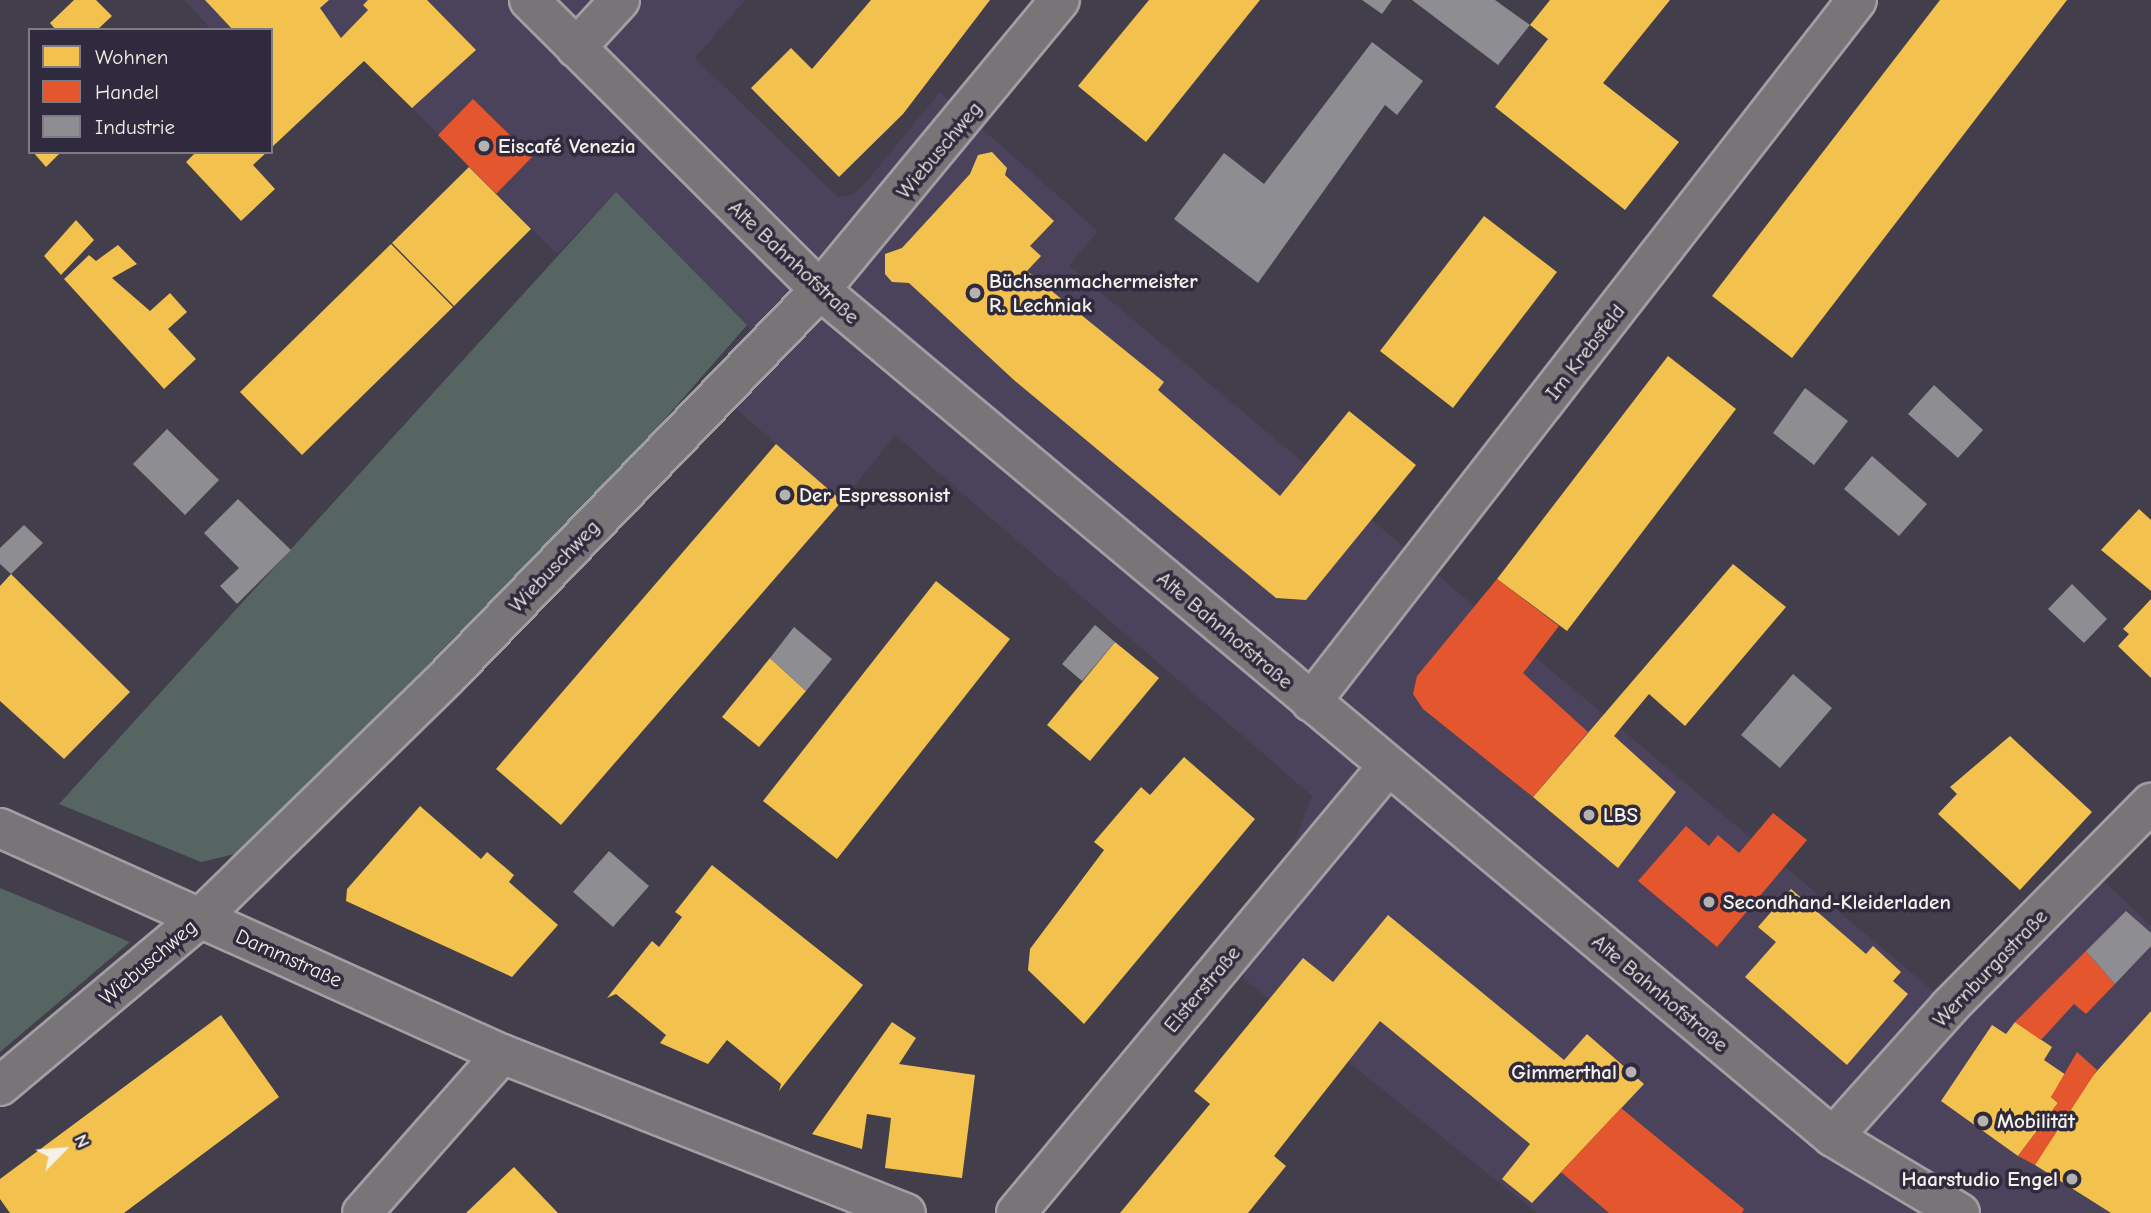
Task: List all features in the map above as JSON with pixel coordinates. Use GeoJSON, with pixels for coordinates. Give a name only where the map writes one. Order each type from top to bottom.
{"type":"FeatureCollection","features":[{"type":"Feature","properties":{"kind":"street","name":"Alte Bahnhofstraße"},"geometry":{"type":"LineString","coordinates":[[529,0],[820,290],[1833,1137],[1960,1213]]}},
{"type":"Feature","properties":{"kind":"street"},"geometry":{"type":"LineString","coordinates":[[576,48],[620,0]]}},
{"type":"Feature","properties":{"kind":"street","name":"Wiebuschweg"},"geometry":{"type":"LineString","coordinates":[[0,1086],[200,918],[446,678],[820,290],[1060,0]]}},
{"type":"Feature","properties":{"kind":"street","name":"Im Krebsfeld"},"geometry":{"type":"LineString","coordinates":[[1311,702],[1857,0]]}},
{"type":"Feature","properties":{"kind":"street","name":"Elsterstraße"},"geometry":{"type":"LineString","coordinates":[[1016,1213],[1388,766]]}},
{"type":"Feature","properties":{"kind":"street","name":"Wernburgastraße"},"geometry":{"type":"LineString","coordinates":[[1833,1137],[1950,1006],[2151,803]]}},
{"type":"Feature","properties":{"kind":"street","name":"Dammstraße"},"geometry":{"type":"LineString","coordinates":[[0,828],[502,1054],[906,1213]]}},
{"type":"Feature","properties":{"kind":"street"},"geometry":{"type":"LineString","coordinates":[[362,1213],[502,1054]]}},
{"type":"Feature","properties":{"kind":"shaded area"},"geometry":{"type":"Polygon","coordinates":[[[184,0],[745,0],[695,58],[838,197],[853,195],[867,181],[940,92],[1098,231],[1069,266],[1950,1005],[2089,867],[2151,926],[2151,1213],[1537,1213],[1243,978],[1312,796],[895,435],[842,501],[735,408],[780,358],[616,193],[557,254],[331,27],[210,28],[184,0]]]}},
{"type":"Feature","properties":{"kind":"shaded area"},"geometry":{"type":"Polygon","coordinates":[[[616,192],[747,325],[590,505],[422,678],[235,854],[201,862],[59,804],[616,192]]]}},
{"type":"Feature","properties":{"kind":"shaded area"},"geometry":{"type":"Polygon","coordinates":[[[0,888],[130,942],[0,1052],[0,888]]]}},
{"type":"Feature","properties":{"kind":"building: Wohnen"},"geometry":{"type":"Polygon","coordinates":[[[74,0],[96,0],[112,16],[99,28],[54,28],[50,23],[74,0]]]}},
{"type":"Feature","properties":{"kind":"building: Wohnen"},"geometry":{"type":"Polygon","coordinates":[[[205,0],[329,0],[320,8],[341,38],[368,10],[363,5],[368,0],[427,0],[476,50],[412,108],[364,61],[273,146],[273,28],[231,28],[205,0]]]}},
{"type":"Feature","properties":{"kind":"building: Wohnen"},"geometry":{"type":"Polygon","coordinates":[[[871,0],[990,0],[903,114],[839,177],[751,88],[791,48],[812,69],[871,0]]]}},
{"type":"Feature","properties":{"kind":"building: Wohnen"},"geometry":{"type":"Polygon","coordinates":[[[1149,0],[1260,0],[1146,142],[1078,86],[1149,0]]]}},
{"type":"Feature","properties":{"kind":"building: Wohnen"},"geometry":{"type":"Polygon","coordinates":[[[1550,0],[1670,0],[1603,83],[1679,142],[1625,210],[1495,107],[1548,39],[1530,25],[1550,0]]]}},
{"type":"Feature","properties":{"kind":"building: Wohnen"},"geometry":{"type":"Polygon","coordinates":[[[1940,0],[2067,0],[1792,358],[1712,296],[1940,0]]]}},
{"type":"Feature","properties":{"kind":"building: Wohnen"},"geometry":{"type":"Polygon","coordinates":[[[992,152],[1007,168],[1005,175],[1054,221],[1030,246],[1041,256],[1027,271],[1164,382],[1158,390],[1280,496],[1349,411],[1416,465],[1306,600],[1276,598],[1015,381],[909,283],[892,282],[885,274],[885,254],[902,248],[970,174],[978,155],[992,152]]]}},
{"type":"Feature","properties":{"kind":"building: Wohnen"},"geometry":{"type":"Polygon","coordinates":[[[35,154],[59,154],[46,167],[35,154]]]}},
{"type":"Feature","properties":{"kind":"building: Wohnen"},"geometry":{"type":"Polygon","coordinates":[[[194,154],[265,154],[253,165],[275,189],[241,221],[186,162],[194,154]]]}},
{"type":"Feature","properties":{"kind":"building: Wohnen"},"geometry":{"type":"Polygon","coordinates":[[[469,167],[531,229],[454,306],[392,243],[469,167]]]}},
{"type":"Feature","properties":{"kind":"building: Wohnen"},"geometry":{"type":"Polygon","coordinates":[[[1484,216],[1557,272],[1453,408],[1380,351],[1484,216]]]}},
{"type":"Feature","properties":{"kind":"building: Wohnen"},"geometry":{"type":"Polygon","coordinates":[[[76,220],[94,240],[61,275],[44,256],[76,220]]]}},
{"type":"Feature","properties":{"kind":"building: Wohnen"},"geometry":{"type":"Polygon","coordinates":[[[391,244],[453,307],[302,455],[240,392],[391,244]]]}},
{"type":"Feature","properties":{"kind":"building: Wohnen"},"geometry":{"type":"Polygon","coordinates":[[[118,245],[137,264],[112,278],[150,311],[170,293],[187,312],[168,329],[196,359],[164,389],[64,279],[89,255],[96,261],[118,245]]]}},
{"type":"Feature","properties":{"kind":"building: Wohnen"},"geometry":{"type":"Polygon","coordinates":[[[1668,356],[1736,409],[1567,631],[1497,579],[1668,356]]]}},
{"type":"Feature","properties":{"kind":"building: Wohnen"},"geometry":{"type":"Polygon","coordinates":[[[776,444],[842,501],[561,825],[496,769],[776,444]]]}},
{"type":"Feature","properties":{"kind":"building: Wohnen"},"geometry":{"type":"Polygon","coordinates":[[[2139,509],[2151,520],[2151,591],[2101,550],[2139,509]]]}},
{"type":"Feature","properties":{"kind":"building: Wohnen"},"geometry":{"type":"Polygon","coordinates":[[[1733,564],[1786,607],[1685,726],[1649,694],[1614,736],[1676,792],[1618,868],[1533,797],[1733,564]]]}},
{"type":"Feature","properties":{"kind":"building: Wohnen"},"geometry":{"type":"Polygon","coordinates":[[[11,574],[130,692],[64,759],[0,701],[0,586],[11,574]]]}},
{"type":"Feature","properties":{"kind":"building: Wohnen"},"geometry":{"type":"Polygon","coordinates":[[[936,581],[1010,639],[837,859],[763,801],[936,581]]]}},
{"type":"Feature","properties":{"kind":"building: Wohnen"},"geometry":{"type":"Polygon","coordinates":[[[2151,599],[2151,678],[2118,646],[2129,634],[2123,629],[2151,599]]]}},
{"type":"Feature","properties":{"kind":"building: Wohnen"},"geometry":{"type":"Polygon","coordinates":[[[1115,642],[1159,678],[1090,761],[1047,725],[1115,642]]]}},
{"type":"Feature","properties":{"kind":"building: Wohnen"},"geometry":{"type":"Polygon","coordinates":[[[770,658],[806,691],[759,747],[722,717],[770,658]]]}},
{"type":"Feature","properties":{"kind":"building: Wohnen"},"geometry":{"type":"Polygon","coordinates":[[[2010,736],[2092,812],[2020,890],[1938,814],[1957,794],[1950,787],[2010,736]]]}},
{"type":"Feature","properties":{"kind":"building: Wohnen"},"geometry":{"type":"Polygon","coordinates":[[[1184,757],[1255,819],[1084,1024],[1028,970],[1030,949],[1104,850],[1094,842],[1141,787],[1150,795],[1184,757]]]}},
{"type":"Feature","properties":{"kind":"building: Wohnen"},"geometry":{"type":"Polygon","coordinates":[[[420,806],[481,859],[487,852],[514,875],[509,882],[558,925],[512,977],[346,901],[347,889],[420,806]]]}},
{"type":"Feature","properties":{"kind":"building: Wohnen"},"geometry":{"type":"Polygon","coordinates":[[[712,865],[863,985],[779,1091],[781,1084],[727,1040],[708,1064],[660,1043],[666,1035],[616,994],[607,998],[652,941],[659,947],[682,917],[675,912],[712,865]]]}},
{"type":"Feature","properties":{"kind":"building: Wohnen"},"geometry":{"type":"Polygon","coordinates":[[[1791,889],[1866,954],[1873,946],[1901,972],[1893,981],[1908,994],[1847,1065],[1745,977],[1776,942],[1758,927],[1791,889]]]}},
{"type":"Feature","properties":{"kind":"building: Wohnen"},"geometry":{"type":"Polygon","coordinates":[[[1388,915],[1564,1060],[1587,1034],[1644,1084],[1532,1203],[1502,1179],[1530,1144],[1380,1021],[1274,1156],[1286,1166],[1248,1213],[1120,1213],[1210,1104],[1194,1091],[1303,958],[1333,982],[1388,915]]]}},
{"type":"Feature","properties":{"kind":"building: Wohnen"},"geometry":{"type":"Polygon","coordinates":[[[2151,1011],[2151,1213],[2111,1213],[2035,1165],[2079,1091],[2151,1011]]]}},
{"type":"Feature","properties":{"kind":"building: Wohnen"},"geometry":{"type":"Polygon","coordinates":[[[221,1015],[279,1097],[124,1213],[10,1213],[0,1199],[0,1179],[221,1015]]]}},
{"type":"Feature","properties":{"kind":"building: Wohnen"},"geometry":{"type":"Polygon","coordinates":[[[892,1022],[916,1038],[899,1064],[975,1075],[962,1178],[885,1168],[891,1118],[867,1114],[862,1149],[812,1134],[892,1022]]]}},
{"type":"Feature","properties":{"kind":"building: Wohnen"},"geometry":{"type":"Polygon","coordinates":[[[2015,1022],[2052,1047],[2044,1060],[2066,1075],[2051,1097],[2058,1103],[2018,1156],[1941,1101],[1992,1025],[2006,1034],[2015,1022]]]}},
{"type":"Feature","properties":{"kind":"building: Wohnen"},"geometry":{"type":"Polygon","coordinates":[[[514,1167],[558,1213],[466,1213],[514,1167]]]}},
{"type":"Feature","properties":{"kind":"building: Handel"},"geometry":{"type":"Polygon","coordinates":[[[473,99],[532,157],[496,194],[438,135],[473,99]]]}},
{"type":"Feature","properties":{"kind":"building: Handel"},"geometry":{"type":"Polygon","coordinates":[[[1497,579],[1559,626],[1523,673],[1588,732],[1533,797],[1423,709],[1413,694],[1417,676],[1497,579]]]}},
{"type":"Feature","properties":{"kind":"building: Handel"},"geometry":{"type":"Polygon","coordinates":[[[1773,813],[1807,840],[1717,947],[1638,881],[1686,826],[1709,846],[1718,835],[1739,853],[1773,813]]]}},
{"type":"Feature","properties":{"kind":"building: Handel"},"geometry":{"type":"Polygon","coordinates":[[[2086,951],[2115,984],[2086,1014],[2074,1004],[2041,1040],[2015,1022],[2086,951]]]}},
{"type":"Feature","properties":{"kind":"building: Handel"},"geometry":{"type":"Polygon","coordinates":[[[2077,1052],[2097,1070],[2035,1165],[2018,1156],[2058,1103],[2051,1097],[2077,1052]]]}},
{"type":"Feature","properties":{"kind":"building: Handel"},"geometry":{"type":"Polygon","coordinates":[[[1621,1108],[1744,1209],[1742,1213],[1609,1213],[1561,1172],[1621,1108]]]}},
{"type":"Feature","properties":{"kind":"building: Industrie"},"geometry":{"type":"Polygon","coordinates":[[[1362,0],[1392,0],[1382,14],[1362,0]]]}},
{"type":"Feature","properties":{"kind":"building: Industrie"},"geometry":{"type":"Polygon","coordinates":[[[1412,0],[1495,0],[1530,25],[1498,65],[1412,0]]]}},
{"type":"Feature","properties":{"kind":"building: Industrie"},"geometry":{"type":"Polygon","coordinates":[[[1372,42],[1423,81],[1397,115],[1385,105],[1258,283],[1174,219],[1224,153],[1264,184],[1372,42]]]}},
{"type":"Feature","properties":{"kind":"building: Industrie"},"geometry":{"type":"Polygon","coordinates":[[[1934,385],[1983,430],[1958,458],[1908,414],[1934,385]]]}},
{"type":"Feature","properties":{"kind":"building: Industrie"},"geometry":{"type":"Polygon","coordinates":[[[1805,388],[1848,421],[1814,465],[1773,433],[1805,388]]]}},
{"type":"Feature","properties":{"kind":"building: Industrie"},"geometry":{"type":"Polygon","coordinates":[[[167,429],[219,480],[185,515],[133,464],[167,429]]]}},
{"type":"Feature","properties":{"kind":"building: Industrie"},"geometry":{"type":"Polygon","coordinates":[[[1872,456],[1927,504],[1899,536],[1844,489],[1872,456]]]}},
{"type":"Feature","properties":{"kind":"building: Industrie"},"geometry":{"type":"Polygon","coordinates":[[[238,499],[291,550],[237,604],[220,586],[239,568],[204,533],[238,499]]]}},
{"type":"Feature","properties":{"kind":"building: Industrie"},"geometry":{"type":"Polygon","coordinates":[[[24,525],[43,543],[11,574],[0,564],[0,548],[24,525]]]}},
{"type":"Feature","properties":{"kind":"building: Industrie"},"geometry":{"type":"Polygon","coordinates":[[[2072,584],[2107,619],[2084,643],[2048,609],[2072,584]]]}},
{"type":"Feature","properties":{"kind":"building: Industrie"},"geometry":{"type":"Polygon","coordinates":[[[1095,625],[1115,642],[1082,681],[1062,664],[1095,625]]]}},
{"type":"Feature","properties":{"kind":"building: Industrie"},"geometry":{"type":"Polygon","coordinates":[[[794,627],[832,659],[806,691],[770,658],[794,627]]]}},
{"type":"Feature","properties":{"kind":"building: Industrie"},"geometry":{"type":"Polygon","coordinates":[[[1793,674],[1832,708],[1780,768],[1741,735],[1793,674]]]}},
{"type":"Feature","properties":{"kind":"building: Industrie"},"geometry":{"type":"Polygon","coordinates":[[[609,851],[649,886],[613,927],[573,892],[609,851]]]}},
{"type":"Feature","properties":{"kind":"building: Industrie"},"geometry":{"type":"Polygon","coordinates":[[[2126,911],[2151,933],[2151,946],[2115,984],[2086,951],[2126,911]]]}},
{"type":"Feature","properties":{"kind":"place","name":"Eiscafé Venezia"},"geometry":{"type":"Point","coordinates":[484,146]}},
{"type":"Feature","properties":{"kind":"place","name":"Büchsenmachermeister R. Lechniak"},"geometry":{"type":"Point","coordinates":[975,293]}},
{"type":"Feature","properties":{"kind":"place","name":"Der Espressonist"},"geometry":{"type":"Point","coordinates":[785,495]}},
{"type":"Feature","properties":{"kind":"place","name":"LBS"},"geometry":{"type":"Point","coordinates":[1589,815]}},
{"type":"Feature","properties":{"kind":"place","name":"Secondhand-Kleiderladen"},"geometry":{"type":"Point","coordinates":[1709,902]}},
{"type":"Feature","properties":{"kind":"place","name":"Gimmerthal"},"geometry":{"type":"Point","coordinates":[1631,1072]}},
{"type":"Feature","properties":{"kind":"place","name":"Mobilität"},"geometry":{"type":"Point","coordinates":[1983,1121]}},
{"type":"Feature","properties":{"kind":"place","name":"Haarstudio Engel"},"geometry":{"type":"Point","coordinates":[2072,1179]}}]}
